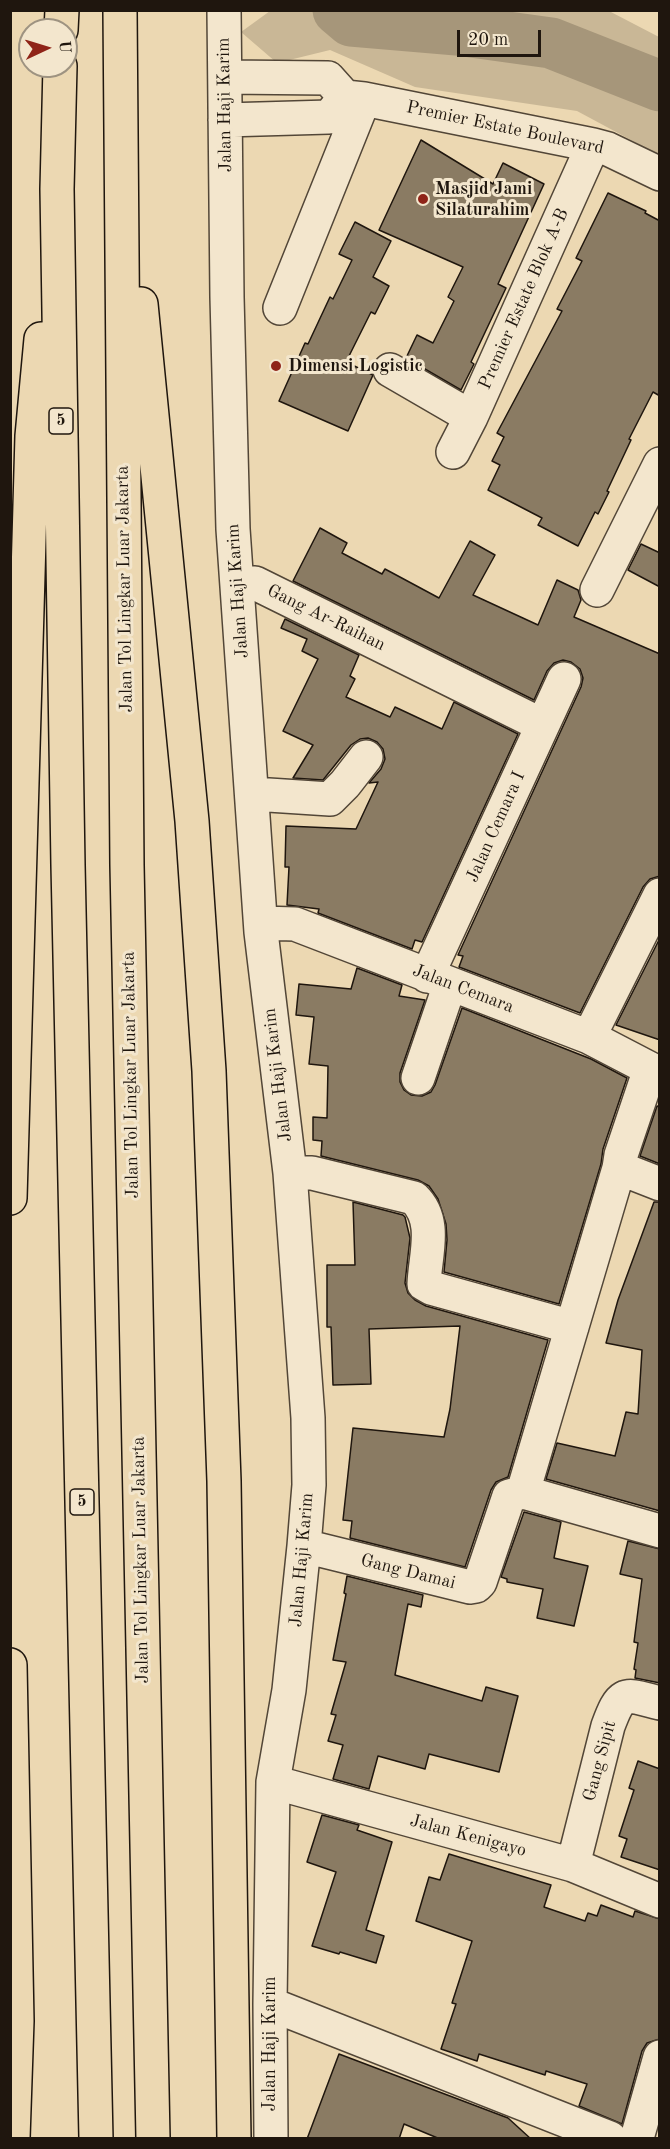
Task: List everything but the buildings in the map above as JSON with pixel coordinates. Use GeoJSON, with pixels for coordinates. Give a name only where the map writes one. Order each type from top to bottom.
{"type":"FeatureCollection","features":[{"type":"Feature","properties":{"kind":"highway","name":"Jalan Tol Lingkar Luar Jakarta"},"geometry":{"type":"LineString","coordinates":[[120,10],[128,877],[153,2139]]}},
{"type":"Feature","properties":{"kind":"highway","name":"5"},"geometry":{"type":"LineString","coordinates":[[60,78],[57,189],[69,889],[96,2139]]}},
{"type":"Feature","properties":{"kind":"highway"},"geometry":{"type":"LineString","coordinates":[[120,90],[192,820],[209,1071],[224,1481],[234,2139]]}},
{"type":"Feature","properties":{"kind":"highway"},"geometry":{"type":"LineString","coordinates":[[10,1198],[32,436],[57,189]]}},
{"type":"Feature","properties":{"kind":"highway"},"geometry":{"type":"LineString","coordinates":[[10,1665],[17,2021],[14,2139]]}},
{"type":"Feature","properties":{"kind":"street","name":"Jalan Haji Karim"},"geometry":{"type":"LineString","coordinates":[[224,10],[227,297],[237,583],[261,924],[290,1173],[307,1389],[309,1485],[304,1546],[289,1690],[273,1782],[271,2139]]}},
{"type":"Feature","properties":{"kind":"street"},"geometry":{"type":"LineString","coordinates":[[225,78],[328,78],[354,98]]}},
{"type":"Feature","properties":{"kind":"street"},"geometry":{"type":"LineString","coordinates":[[225,120],[329,117],[354,98]]}},
{"type":"Feature","properties":{"kind":"street"},"geometry":{"type":"LineString","coordinates":[[279,308],[347,142],[354,98]]}},
{"type":"Feature","properties":{"kind":"street","name":"Premier Estate Boulevard"},"geometry":{"type":"LineString","coordinates":[[354,98],[594,145],[608,149],[660,174]]}},
{"type":"Feature","properties":{"kind":"street","name":"Premier Estate Blok A-B"},"geometry":{"type":"LineString","coordinates":[[453,452],[594,145]]}},
{"type":"Feature","properties":{"kind":"street"},"geometry":{"type":"LineString","coordinates":[[390,370],[471,417]]}},
{"type":"Feature","properties":{"kind":"street"},"geometry":{"type":"LineString","coordinates":[[597,590],[660,464]]}},
{"type":"Feature","properties":{"kind":"street","name":"Gang Ar-Raihan"},"geometry":{"type":"LineString","coordinates":[[237,583],[255,583],[542,725]]}},
{"type":"Feature","properties":{"kind":"street","name":"Jalan Cemara I"},"geometry":{"type":"LineString","coordinates":[[418,1078],[439,980],[542,725],[564,679]]}},
{"type":"Feature","properties":{"kind":"street"},"geometry":{"type":"LineString","coordinates":[[253,794],[330,799],[366,758]]}},
{"type":"Feature","properties":{"kind":"street"},"geometry":{"type":"LineString","coordinates":[[589,1037],[660,895]]}},
{"type":"Feature","properties":{"kind":"street","name":"Jalan Cemara"},"geometry":{"type":"LineString","coordinates":[[261,924],[278,922],[295,924],[589,1037],[655,1072]]}},
{"type":"Feature","properties":{"kind":"street"},"geometry":{"type":"LineString","coordinates":[[655,1072],[621,1155],[523,1492],[660,1531]]}},
{"type":"Feature","properties":{"kind":"street"},"geometry":{"type":"LineString","coordinates":[[619,1168],[660,1184]]}},
{"type":"Feature","properties":{"kind":"street"},"geometry":{"type":"LineString","coordinates":[[290,1173],[312,1173],[414,1198],[420,1203],[428,1222],[424,1284],[431,1288],[572,1327]]}},
{"type":"Feature","properties":{"kind":"street","name":"Gang Damai"},"geometry":{"type":"LineString","coordinates":[[304,1546],[470,1587],[476,1586],[480,1582],[509,1496],[523,1492]]}},
{"type":"Feature","properties":{"kind":"street","name":"Gang Sipit"},"geometry":{"type":"LineString","coordinates":[[573,1865],[608,1726],[616,1704],[624,1697],[631,1695],[660,1703]]}},
{"type":"Feature","properties":{"kind":"street","name":"Jalan Kenigayo"},"geometry":{"type":"LineString","coordinates":[[273,1782],[573,1865],[660,1901]]}},
{"type":"Feature","properties":{"kind":"street"},"geometry":{"type":"LineString","coordinates":[[270,2004],[610,2139]]}},
{"type":"Feature","properties":{"kind":"street"},"geometry":{"type":"LineString","coordinates":[[637,2139],[660,2057]]}},
{"type":"Feature","properties":{"kind":"shaded area"},"geometry":{"type":"Polygon","coordinates":[[[270,11],[609,11],[659,37],[659,155],[577,111],[415,87],[330,50],[277,63],[241,32],[270,11]]]}},
{"type":"Feature","properties":{"kind":"waterway"},"geometry":{"type":"LineString","coordinates":[[338,10],[351,21],[457,30],[551,43],[660,86]]}},
{"type":"Feature","properties":{"kind":"place","name":"Masjid Jami Silaturahim"},"geometry":{"type":"Point","coordinates":[423,199]}},
{"type":"Feature","properties":{"kind":"place","name":"Dimensi Logistic"},"geometry":{"type":"Point","coordinates":[276,366]}}]}
